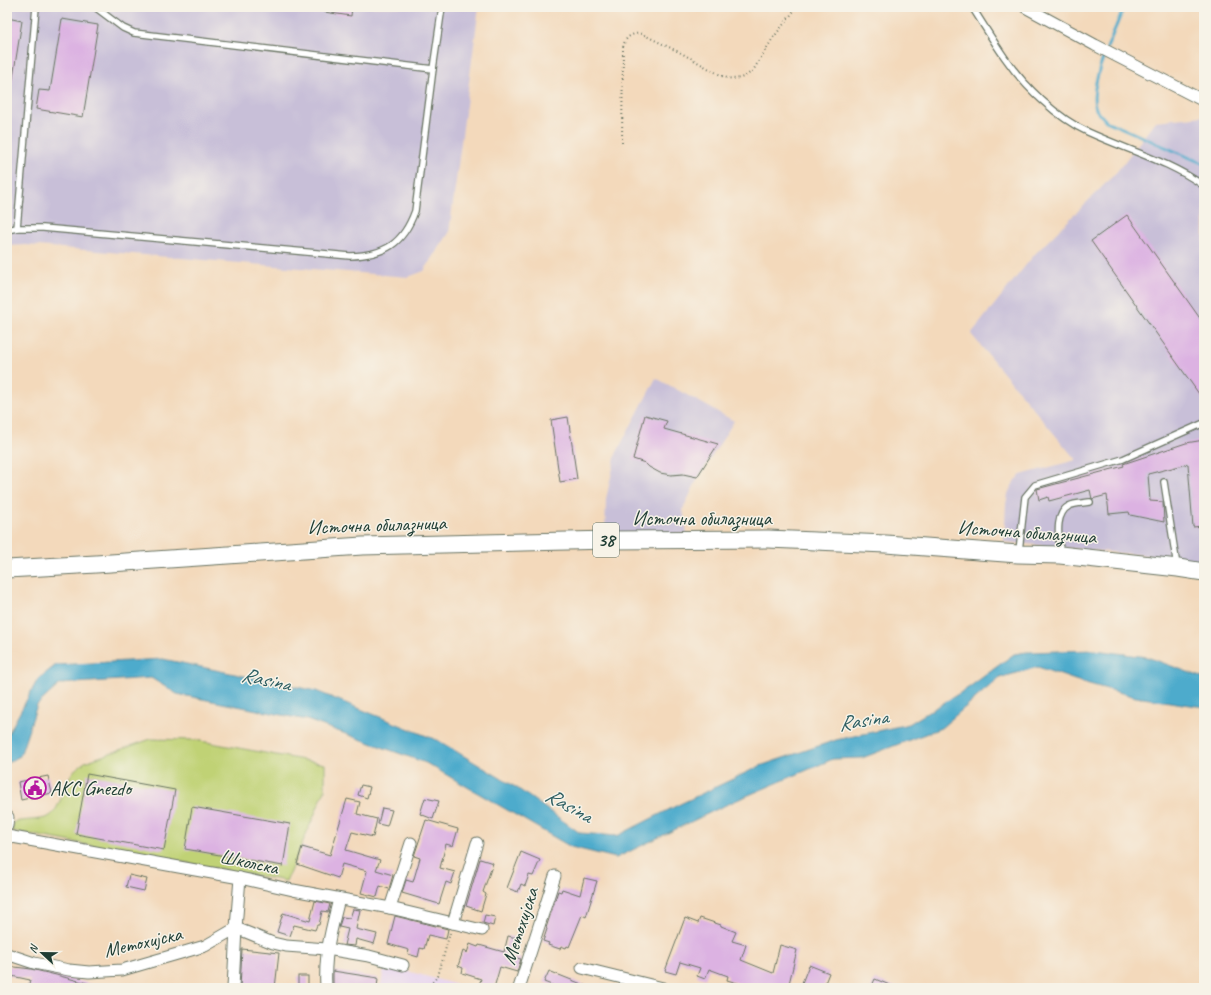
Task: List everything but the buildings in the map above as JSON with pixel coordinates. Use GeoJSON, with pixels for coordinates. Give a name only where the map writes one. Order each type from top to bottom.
{"type":"FeatureCollection","features":[{"type":"Feature","properties":{"kind":"main road","name":"Источна обилазница"},"geometry":{"type":"LineString","coordinates":[[7,569],[362,546],[610,540],[768,539],[886,544],[1018,554],[1060,555],[1204,572]]}},
{"type":"Feature","properties":{"kind":"street"},"geometry":{"type":"LineString","coordinates":[[1025,7],[1204,101]]}},
{"type":"Feature","properties":{"kind":"street","name":"Школска"},"geometry":{"type":"LineString","coordinates":[[7,836],[240,878],[390,908],[482,930]]}},
{"type":"Feature","properties":{"kind":"street"},"geometry":{"type":"LineString","coordinates":[[390,908],[411,843]]}},
{"type":"Feature","properties":{"kind":"street"},"geometry":{"type":"LineString","coordinates":[[453,923],[477,843]]}},
{"type":"Feature","properties":{"kind":"street","name":"Метохијска"},"geometry":{"type":"LineString","coordinates":[[520,988],[555,876]]}},
{"type":"Feature","properties":{"kind":"street"},"geometry":{"type":"LineString","coordinates":[[233,988],[240,878]]}},
{"type":"Feature","properties":{"kind":"street"},"geometry":{"type":"LineString","coordinates":[[326,988],[325,969],[327,949],[340,899]]}},
{"type":"Feature","properties":{"kind":"street"},"geometry":{"type":"LineString","coordinates":[[236,928],[273,943],[286,946],[327,949],[369,956],[403,965]]}},
{"type":"Feature","properties":{"kind":"street","name":"Метохијска"},"geometry":{"type":"LineString","coordinates":[[7,954],[34,963],[69,970],[89,972],[122,970],[205,946],[236,928]]}},
{"type":"Feature","properties":{"kind":"street"},"geometry":{"type":"LineString","coordinates":[[582,968],[617,983],[662,988]]}},
{"type":"Feature","properties":{"kind":"lane"},"geometry":{"type":"LineString","coordinates":[[17,228],[36,7]]}},
{"type":"Feature","properties":{"kind":"lane"},"geometry":{"type":"LineString","coordinates":[[95,7],[122,28],[134,33],[433,69]]}},
{"type":"Feature","properties":{"kind":"lane"},"geometry":{"type":"LineString","coordinates":[[7,230],[17,228],[43,228],[350,256],[364,256],[378,253],[401,237],[410,224],[415,211],[442,7]]}},
{"type":"Feature","properties":{"kind":"lane"},"geometry":{"type":"LineString","coordinates":[[972,7],[1006,60],[1050,108],[1073,124],[1088,132],[1181,171],[1204,186]]}},
{"type":"Feature","properties":{"kind":"lane"},"geometry":{"type":"LineString","coordinates":[[1018,554],[1025,497],[1035,485],[1123,459],[1204,423]]}},
{"type":"Feature","properties":{"kind":"lane"},"geometry":{"type":"LineString","coordinates":[[1164,482],[1178,568]]}},
{"type":"Feature","properties":{"kind":"lane"},"geometry":{"type":"LineString","coordinates":[[1060,555],[1059,518],[1069,505],[1090,502]]}},
{"type":"Feature","properties":{"kind":"path"},"geometry":{"type":"LineString","coordinates":[[622,143],[623,48],[625,40],[628,37],[635,34],[642,34],[683,54],[728,79],[740,78],[754,69],[773,38],[797,7]]}},
{"type":"Feature","properties":{"kind":"path"},"geometry":{"type":"LineString","coordinates":[[427,988],[438,976],[453,923]]}},
{"type":"Feature","properties":{"kind":"shaded area"},"geometry":{"type":"Polygon","coordinates":[[[7,7],[479,7],[449,233],[424,271],[408,277],[26,245],[7,246],[7,7]]]}},
{"type":"Feature","properties":{"kind":"shaded area"},"geometry":{"type":"Polygon","coordinates":[[[1204,116],[1204,563],[1152,556],[1004,542],[1006,504],[1008,494],[1015,480],[1021,475],[1076,460],[971,334],[1034,255],[1115,174],[1156,121],[1204,116]]]}},
{"type":"Feature","properties":{"kind":"shaded area"},"geometry":{"type":"Polygon","coordinates":[[[656,378],[734,421],[696,482],[683,509],[687,534],[605,533],[606,499],[616,454],[656,378]]]}},
{"type":"Feature","properties":{"kind":"shaded area"},"geometry":{"type":"Polygon","coordinates":[[[385,965],[469,988],[380,988],[385,965]]]}},
{"type":"Feature","properties":{"kind":"green space"},"geometry":{"type":"Polygon","coordinates":[[[151,739],[195,740],[325,764],[325,790],[286,881],[12,831],[14,822],[45,818],[52,814],[59,803],[73,772],[85,762],[151,739]]]}},
{"type":"Feature","properties":{"kind":"water"},"geometry":{"type":"Polygon","coordinates":[[[1095,650],[1147,657],[1204,678],[1204,707],[1136,697],[1075,680],[1038,667],[999,678],[941,728],[862,758],[833,759],[730,803],[616,858],[571,847],[426,763],[307,720],[177,694],[151,678],[60,684],[37,705],[20,756],[7,763],[7,736],[38,679],[56,665],[163,659],[316,691],[439,741],[517,788],[580,833],[617,836],[760,766],[836,740],[909,724],[968,688],[1014,654],[1027,652],[1095,650]]]}},
{"type":"Feature","properties":{"kind":"waterway"},"geometry":{"type":"LineString","coordinates":[[1107,48],[1124,7]]}},
{"type":"Feature","properties":{"kind":"waterway"},"geometry":{"type":"LineString","coordinates":[[1105,53],[1098,73],[1094,96],[1094,103],[1099,114],[1106,121],[1204,164]]}},
{"type":"Feature","properties":{"kind":"place","name":"AKC Gnezdo"},"geometry":{"type":"Point","coordinates":[35,788]}},
{"type":"Feature","properties":{"kind":"water label","name":"Rasina"},"geometry":{"type":"Point","coordinates":[266,679]}},
{"type":"Feature","properties":{"kind":"water label","name":"Rasina"},"geometry":{"type":"Point","coordinates":[863,720]}},
{"type":"Feature","properties":{"kind":"water label","name":"Rasina"},"geometry":{"type":"Point","coordinates":[569,805]}}]}
